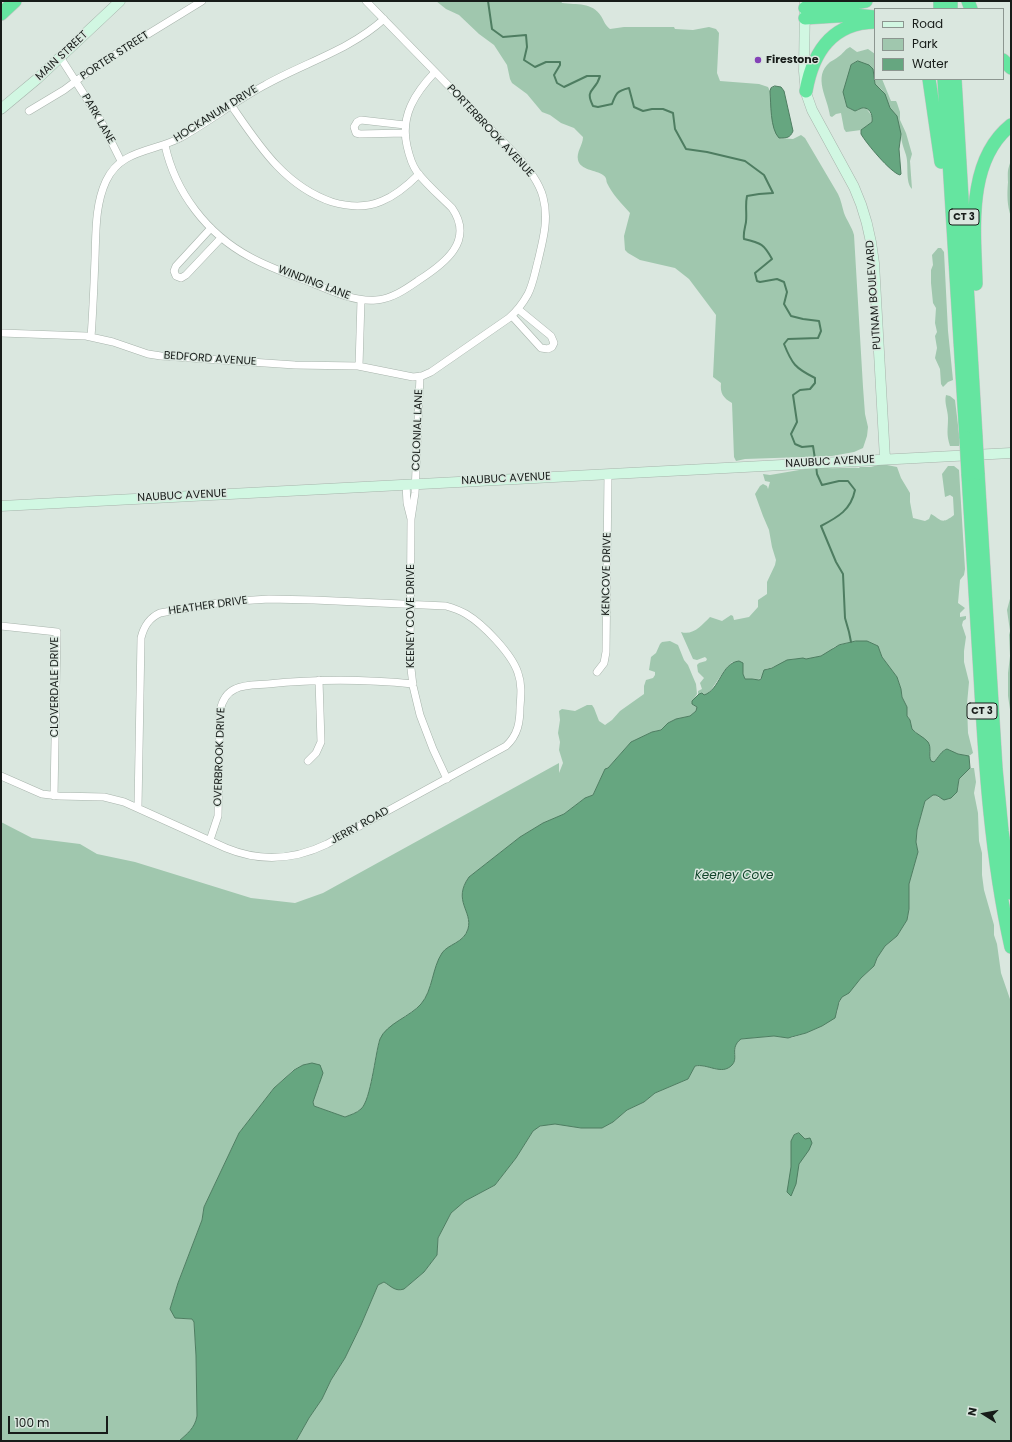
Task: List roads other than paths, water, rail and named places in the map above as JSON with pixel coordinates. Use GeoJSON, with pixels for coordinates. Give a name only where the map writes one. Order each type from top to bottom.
{"type":"FeatureCollection","features":[{"type":"Feature","properties":{"kind":"highway"},"geometry":{"type":"LineString","coordinates":[[1,14],[15,1]]}},
{"type":"Feature","properties":{"kind":"highway"},"geometry":{"type":"LineString","coordinates":[[805,9],[837,6],[860,1]]}},
{"type":"Feature","properties":{"kind":"highway"},"geometry":{"type":"LineString","coordinates":[[805,9],[874,17]]}},
{"type":"Feature","properties":{"kind":"highway"},"geometry":{"type":"LineString","coordinates":[[806,91],[815,60],[821,48],[829,39],[848,28],[874,22]]}},
{"type":"Feature","properties":{"kind":"highway"},"geometry":{"type":"LineString","coordinates":[[929,80],[939,142],[947,216],[954,234]]}},
{"type":"Feature","properties":{"kind":"highway","name":"CT 3"},"geometry":{"type":"LineString","coordinates":[[944,80],[954,234],[971,437],[989,801],[996,870],[1011,947]]}},
{"type":"Feature","properties":{"kind":"highway","name":"CT 3"},"geometry":{"type":"LineString","coordinates":[[955,80],[972,356],[971,437]]}},
{"type":"Feature","properties":{"kind":"highway"},"geometry":{"type":"LineString","coordinates":[[972,356],[975,344],[976,327],[975,218],[977,188],[982,168],[990,150],[998,138],[1011,125]]}},
{"type":"Feature","properties":{"kind":"highway","name":"CT 3"},"geometry":{"type":"LineString","coordinates":[[973,474],[996,769],[1003,837],[1011,893]]}},
{"type":"Feature","properties":{"kind":"main road","name":"MAIN STREET"},"geometry":{"type":"LineString","coordinates":[[1,109],[24,91],[120,1]]}},
{"type":"Feature","properties":{"kind":"main road","name":"PUTNAM BOULEVARD"},"geometry":{"type":"LineString","coordinates":[[805,9],[804,71],[806,91],[812,110],[860,201],[869,230],[874,262],[885,459]]}},
{"type":"Feature","properties":{"kind":"main road","name":"NAUBUC AVENUE"},"geometry":{"type":"LineString","coordinates":[[1,506],[1011,453]]}},
{"type":"Feature","properties":{"kind":"street","name":"PORTER STREET"},"geometry":{"type":"LineString","coordinates":[[29,111],[64,90],[96,66],[202,1]]}},
{"type":"Feature","properties":{"kind":"street","name":"PORTERBROOK AVENUE"},"geometry":{"type":"LineString","coordinates":[[366,1],[519,158],[535,178],[541,190],[546,211],[544,236],[532,284],[525,300],[512,316],[503,323],[430,372],[420,376]]}},
{"type":"Feature","properties":{"kind":"street","name":"HOCKANUM DRIVE"},"geometry":{"type":"LineString","coordinates":[[92,337],[99,206],[106,180],[114,168],[121,161],[132,154],[165,145],[188,133],[245,96],[279,77],[355,41],[384,19]]}},
{"type":"Feature","properties":{"kind":"street","name":"PARK LANE"},"geometry":{"type":"LineString","coordinates":[[60,57],[101,121],[121,161]]}},
{"type":"Feature","properties":{"kind":"street","name":"WINDING LANE"},"geometry":{"type":"LineString","coordinates":[[165,145],[171,167],[181,189],[192,207],[221,238],[242,253],[264,264],[343,295],[361,300],[379,300],[401,292],[442,265],[451,255],[456,246],[460,230],[456,214],[452,208],[419,174],[409,155],[405,133],[408,110],[423,85],[435,72]]}},
{"type":"Feature","properties":{"kind":"street"},"geometry":{"type":"LineString","coordinates":[[231,105],[258,144],[279,169],[303,188],[329,201],[353,206],[373,204],[395,195],[419,174]]}},
{"type":"Feature","properties":{"kind":"street"},"geometry":{"type":"LineString","coordinates":[[405,125],[361,120],[356,123],[354,127],[356,132],[360,134],[405,133]]}},
{"type":"Feature","properties":{"kind":"street"},"geometry":{"type":"LineString","coordinates":[[211,228],[176,266],[174,271],[176,276],[181,278],[186,275],[221,238]]}},
{"type":"Feature","properties":{"kind":"street"},"geometry":{"type":"LineString","coordinates":[[359,366],[361,300]]}},
{"type":"Feature","properties":{"kind":"street"},"geometry":{"type":"LineString","coordinates":[[512,316],[541,348],[548,349],[552,347],[554,343],[551,336],[518,309]]}},
{"type":"Feature","properties":{"kind":"street","name":"BEDFORD AVENUE"},"geometry":{"type":"LineString","coordinates":[[1,332],[92,337],[154,355],[295,365],[359,366],[408,376],[420,376]]}},
{"type":"Feature","properties":{"kind":"street","name":"COLONIAL LANE"},"geometry":{"type":"LineString","coordinates":[[411,484],[420,376]]}},
{"type":"Feature","properties":{"kind":"street","name":"KENCOVE DRIVE"},"geometry":{"type":"LineString","coordinates":[[597,672],[604,662],[606,652],[608,474]]}},
{"type":"Feature","properties":{"kind":"street","name":"KEENEY COVE DRIVE"},"geometry":{"type":"LineString","coordinates":[[411,484],[407,503],[411,519],[409,653],[413,684],[418,706],[426,731],[448,779]]}},
{"type":"Feature","properties":{"kind":"street","name":"HEATHER DRIVE"},"geometry":{"type":"LineString","coordinates":[[138,807],[141,640],[144,627],[152,617],[166,611],[223,602],[257,600],[309,600],[410,604]]}},
{"type":"Feature","properties":{"kind":"street","name":"JERRY ROAD"},"geometry":{"type":"LineString","coordinates":[[1,776],[38,793],[54,796],[107,798],[124,802],[233,851],[254,856],[280,858],[301,854],[327,844],[503,749],[512,740],[517,730],[520,718],[521,689],[515,664],[506,651],[471,617],[457,610],[446,606],[410,604]]}},
{"type":"Feature","properties":{"kind":"street","name":"CLOVERDALE DRIVE"},"geometry":{"type":"LineString","coordinates":[[1,626],[57,632],[54,796]]}},
{"type":"Feature","properties":{"kind":"street","name":"OVERBROOK DRIVE"},"geometry":{"type":"LineString","coordinates":[[210,840],[218,817],[220,711],[225,698],[232,690],[243,686],[299,680],[370,681],[413,684]]}},
{"type":"Feature","properties":{"kind":"street"},"geometry":{"type":"LineString","coordinates":[[308,762],[316,753],[321,742],[319,680]]}},
{"type":"Feature","properties":{"kind":"water"},"geometry":{"type":"Polygon","coordinates":[[[858,61],[869,65],[873,69],[875,84],[885,94],[890,108],[897,116],[901,134],[899,149],[900,175],[885,164],[861,134],[861,130],[872,122],[870,112],[865,108],[855,111],[847,107],[843,92],[851,65],[858,61]]]}},
{"type":"Feature","properties":{"kind":"water"},"geometry":{"type":"Polygon","coordinates":[[[775,86],[781,87],[784,91],[793,131],[791,135],[786,138],[779,138],[772,122],[770,91],[771,88],[775,86]]]}},
{"type":"Feature","properties":{"kind":"water","name":"Keeney Cove"},"geometry":{"type":"Polygon","coordinates":[[[856,641],[867,641],[878,646],[882,657],[897,677],[902,697],[907,707],[907,716],[910,720],[912,729],[929,744],[931,761],[934,762],[942,752],[947,749],[958,754],[969,756],[970,768],[959,779],[957,792],[951,798],[944,800],[936,795],[933,795],[925,801],[917,830],[916,842],[918,852],[909,884],[909,909],[907,920],[897,936],[885,946],[877,958],[874,966],[861,978],[849,993],[842,997],[839,1002],[835,1018],[806,1033],[788,1038],[774,1036],[741,1039],[737,1042],[734,1062],[728,1068],[719,1069],[695,1066],[688,1079],[655,1093],[644,1102],[627,1110],[613,1122],[602,1128],[581,1128],[555,1124],[540,1126],[533,1131],[516,1158],[495,1185],[465,1201],[451,1213],[438,1238],[437,1255],[424,1272],[401,1290],[391,1287],[384,1282],[378,1285],[345,1358],[296,1441],[179,1441],[193,1427],[197,1416],[194,1322],[192,1319],[175,1318],[170,1309],[178,1283],[202,1220],[204,1207],[239,1133],[274,1088],[294,1070],[303,1065],[312,1063],[320,1065],[323,1073],[313,1102],[314,1106],[345,1117],[361,1109],[367,1096],[378,1046],[383,1034],[393,1024],[421,1004],[428,992],[436,965],[442,953],[466,934],[469,923],[462,893],[464,885],[469,877],[520,837],[543,823],[564,814],[585,798],[593,795],[605,769],[608,768],[631,742],[652,732],[661,730],[668,723],[676,719],[690,716],[696,711],[697,707],[692,704],[692,701],[699,694],[702,693],[704,695],[714,688],[728,666],[739,661],[743,663],[743,674],[745,679],[759,680],[761,679],[764,670],[772,668],[787,660],[806,659],[821,656],[839,645],[856,641]]]}},
{"type":"Feature","properties":{"kind":"water"},"geometry":{"type":"Polygon","coordinates":[[[799,1133],[805,1139],[810,1138],[812,1143],[799,1164],[796,1184],[791,1196],[787,1192],[791,1167],[791,1141],[794,1135],[799,1133]]]}},
{"type":"Feature","properties":{"kind":"waterway"},"geometry":{"type":"LineString","coordinates":[[488,1],[492,29],[503,37],[526,35],[527,47],[524,60],[535,67],[546,62],[560,62],[560,65],[554,75],[557,83],[564,87],[587,76],[600,76],[590,93],[593,106],[598,107],[612,104],[618,93],[629,88],[634,107],[643,111],[663,109],[673,113],[675,129],[686,149],[707,152],[745,161],[764,175],[773,193],[747,196],[744,239],[764,247],[772,259],[755,273],[757,281],[760,282],[777,279],[784,282],[787,292],[784,304],[791,316],[819,321],[821,331],[818,338],[788,339],[784,344],[795,365],[815,378],[815,383],[810,389],[800,390],[793,395],[797,422],[791,434],[795,444],[802,447],[813,446],[815,459]]}},
{"type":"Feature","properties":{"kind":"waterway"},"geometry":{"type":"LineString","coordinates":[[816,465],[817,474],[822,485],[839,481],[848,481],[855,490],[847,508],[838,516],[821,526],[836,562],[843,574],[845,618],[851,642]]}},
{"type":"Feature","properties":{"kind":"place","name":"Firestone"},"geometry":{"type":"Point","coordinates":[758,60]}}]}
